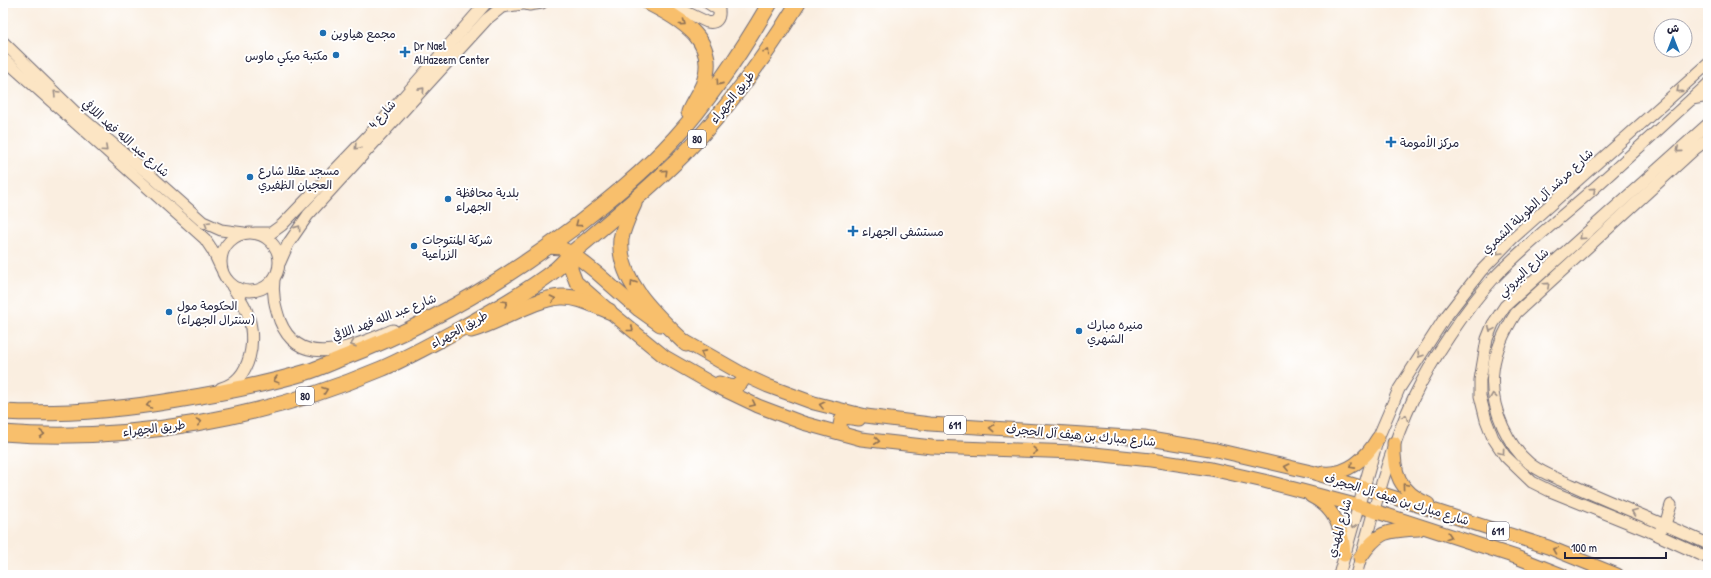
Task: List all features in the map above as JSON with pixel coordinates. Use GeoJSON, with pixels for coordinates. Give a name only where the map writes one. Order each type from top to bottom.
{"type":"FeatureCollection","features":[{"type":"Feature","properties":{"kind":"highway"},"geometry":{"type":"LineString","coordinates":[[649,3],[666,12],[696,34],[704,45],[708,59],[703,85],[674,139]]}},
{"type":"Feature","properties":{"kind":"highway","name":"طريق الجهراء"},"geometry":{"type":"LineString","coordinates":[[3,412],[53,413],[130,408],[240,390],[308,372],[416,328],[504,278],[609,200],[656,157],[674,139],[704,104],[735,60],[770,3]]}},
{"type":"Feature","properties":{"kind":"highway","name":"طريق الجهراء"},"geometry":{"type":"LineString","coordinates":[[3,433],[55,434],[135,432],[173,427],[246,412],[315,393],[373,372],[451,334],[513,298],[555,270],[577,247],[637,198],[684,153],[718,114],[763,58],[798,3]]}},
{"type":"Feature","properties":{"kind":"highway"},"geometry":{"type":"LineString","coordinates":[[577,247],[640,182],[656,157]]}},
{"type":"Feature","properties":{"kind":"highway"},"geometry":{"type":"LineString","coordinates":[[637,198],[625,223],[621,237],[621,255],[626,272],[657,316],[686,344]]}},
{"type":"Feature","properties":{"kind":"highway"},"geometry":{"type":"LineString","coordinates":[[451,334],[473,330],[544,301],[562,297],[582,300],[609,311]]}},
{"type":"Feature","properties":{"kind":"main road","name":"شارع مبارك بن هيف آل الحجرف"},"geometry":{"type":"LineString","coordinates":[[548,246],[562,248],[577,247]]}},
{"type":"Feature","properties":{"kind":"main road","name":"شارع مبارك بن هيف آل الحجرف"},"geometry":{"type":"LineString","coordinates":[[577,247],[571,269],[574,278],[579,285],[665,357],[710,383],[758,406],[803,423],[861,439],[932,447],[1075,452],[1151,460],[1205,468],[1296,489],[1359,506],[1516,557],[1562,575]]}},
{"type":"Feature","properties":{"kind":"main road","name":"شارع مبارك بن هيف آل الحجرف"},"geometry":{"type":"LineString","coordinates":[[577,247],[597,273],[639,310],[686,344],[744,375],[768,386],[814,403],[866,416],[930,424],[1137,438],[1211,449],[1311,472],[1364,488],[1548,547],[1617,575]]}},
{"type":"Feature","properties":{"kind":"main road"},"geometry":{"type":"LineString","coordinates":[[710,383],[736,387],[742,382],[744,375]]}},
{"type":"Feature","properties":{"kind":"main road"},"geometry":{"type":"LineString","coordinates":[[844,434],[841,430],[840,424],[841,420],[845,417],[918,426],[930,424]]}},
{"type":"Feature","properties":{"kind":"main road"},"geometry":{"type":"LineString","coordinates":[[1311,472],[1333,472],[1343,470],[1358,463],[1370,452],[1378,438]]}},
{"type":"Feature","properties":{"kind":"main road"},"geometry":{"type":"LineString","coordinates":[[1394,444],[1396,475],[1406,489],[1422,502],[1462,520]]}},
{"type":"Feature","properties":{"kind":"main road"},"geometry":{"type":"LineString","coordinates":[[1205,468],[1210,467],[1216,458],[1215,453],[1211,449]]}},
{"type":"Feature","properties":{"kind":"main road"},"geometry":{"type":"LineString","coordinates":[[1296,489],[1314,497],[1327,508],[1338,522],[1344,538],[1344,555]]}},
{"type":"Feature","properties":{"kind":"main road"},"geometry":{"type":"LineString","coordinates":[[1360,558],[1371,543],[1380,536],[1394,531],[1425,528]]}},
{"type":"Feature","properties":{"kind":"street","name":"شارع 4"},"geometry":{"type":"LineString","coordinates":[[255,233],[271,233],[282,225],[385,118],[486,3]]}},
{"type":"Feature","properties":{"kind":"street","name":"شارع 4"},"geometry":{"type":"LineString","coordinates":[[280,262],[290,240],[308,215],[487,19],[502,7],[521,3],[529,5],[542,3]]}},
{"type":"Feature","properties":{"kind":"street"},"geometry":{"type":"LineString","coordinates":[[666,3],[707,22],[714,22],[720,17],[719,10],[708,3]]}},
{"type":"Feature","properties":{"kind":"street","name":"شارع عبد الله فهد اللافي"},"geometry":{"type":"LineString","coordinates":[[3,42],[77,114],[149,174],[203,222],[221,230],[244,233]]}},
{"type":"Feature","properties":{"kind":"street","name":"شارع عبد الله فهد اللافي"},"geometry":{"type":"LineString","coordinates":[[3,58],[205,239],[213,251],[221,268]]}},
{"type":"Feature","properties":{"kind":"street","name":"شارع مرشد آل الطويلة الشمري"},"geometry":{"type":"LineString","coordinates":[[1364,488],[1378,438],[1399,389],[1444,319],[1461,296],[1513,238],[1708,64]]}},
{"type":"Feature","properties":{"kind":"street"},"geometry":{"type":"LineString","coordinates":[[1356,575],[1378,493],[1394,444],[1414,397],[1435,359],[1455,328],[1492,280],[1708,84]]}},
{"type":"Feature","properties":{"kind":"street"},"geometry":{"type":"LineString","coordinates":[[1692,99],[1708,96]]}},
{"type":"Feature","properties":{"kind":"street","name":"شارع البيروني"},"geometry":{"type":"LineString","coordinates":[[1708,124],[1516,313],[1500,341],[1495,359],[1492,393],[1497,414],[1514,448],[1530,464],[1542,472],[1586,492],[1665,524],[1708,544]]}},
{"type":"Feature","properties":{"kind":"street","name":"شارع البيروني"},"geometry":{"type":"LineString","coordinates":[[1643,189],[1708,139]]}},
{"type":"Feature","properties":{"kind":"street"},"geometry":{"type":"LineString","coordinates":[[1548,228],[1542,225],[1542,220],[1578,187],[1583,176]]}},
{"type":"Feature","properties":{"kind":"street","name":"شارع البيروني"},"geometry":{"type":"LineString","coordinates":[[1634,198],[1505,306],[1493,324],[1487,340],[1480,380],[1480,396],[1493,438],[1505,456],[1532,482],[1550,492],[1649,531],[1708,558]]}},
{"type":"Feature","properties":{"kind":"street"},"geometry":{"type":"LineString","coordinates":[[244,233],[255,233],[265,237],[273,243],[278,252],[280,262],[278,271],[268,286],[254,291],[240,290],[226,280],[221,268],[220,258],[228,242],[235,236],[244,233]]}},
{"type":"Feature","properties":{"kind":"street","name":"شارع عبد الله فهد اللافي"},"geometry":{"type":"LineString","coordinates":[[274,279],[273,294],[275,308],[285,333],[296,343],[308,349],[321,351],[335,350],[409,324],[479,292]]}},
{"type":"Feature","properties":{"kind":"street"},"geometry":{"type":"LineString","coordinates":[[172,401],[226,387],[242,375],[246,368],[252,344],[251,328],[248,312],[232,285]]}},
{"type":"Feature","properties":{"kind":"street","name":"شارع المهدي"},"geometry":{"type":"LineString","coordinates":[[1339,575],[1364,488]]}},
{"type":"Feature","properties":{"kind":"street"},"geometry":{"type":"LineString","coordinates":[[1661,537],[1661,529],[1665,524],[1671,505]]}},
{"type":"Feature","properties":{"kind":"street"},"geometry":{"type":"LineString","coordinates":[[1649,531],[1654,527],[1655,520]]}},
{"type":"Feature","properties":{"kind":"place","name":"مجمع هياوين"},"geometry":{"type":"Point","coordinates":[323,33]}},
{"type":"Feature","properties":{"kind":"place","name":"Dr Nael AlHazeem Center"},"geometry":{"type":"Point","coordinates":[405,52]}},
{"type":"Feature","properties":{"kind":"place","name":"مكتبة ميكي ماوس"},"geometry":{"type":"Point","coordinates":[336,55]}},
{"type":"Feature","properties":{"kind":"place","name":"مركز الأمومة"},"geometry":{"type":"Point","coordinates":[1391,142]}},
{"type":"Feature","properties":{"kind":"place","name":"مسجد عقلا شارع العجيان الظفيري"},"geometry":{"type":"Point","coordinates":[250,177]}},
{"type":"Feature","properties":{"kind":"place","name":"بلدية محافظة الجهراء"},"geometry":{"type":"Point","coordinates":[448,199]}},
{"type":"Feature","properties":{"kind":"place","name":"مستشفى الجهراء"},"geometry":{"type":"Point","coordinates":[853,231]}},
{"type":"Feature","properties":{"kind":"place","name":"شركة المنتوجات الزراعية"},"geometry":{"type":"Point","coordinates":[414,246]}},
{"type":"Feature","properties":{"kind":"place","name":"الحكومة مول (سنترال الجهراء)"},"geometry":{"type":"Point","coordinates":[169,312]}},
{"type":"Feature","properties":{"kind":"place","name":"منيره مبارك الشهري"},"geometry":{"type":"Point","coordinates":[1079,331]}}]}
